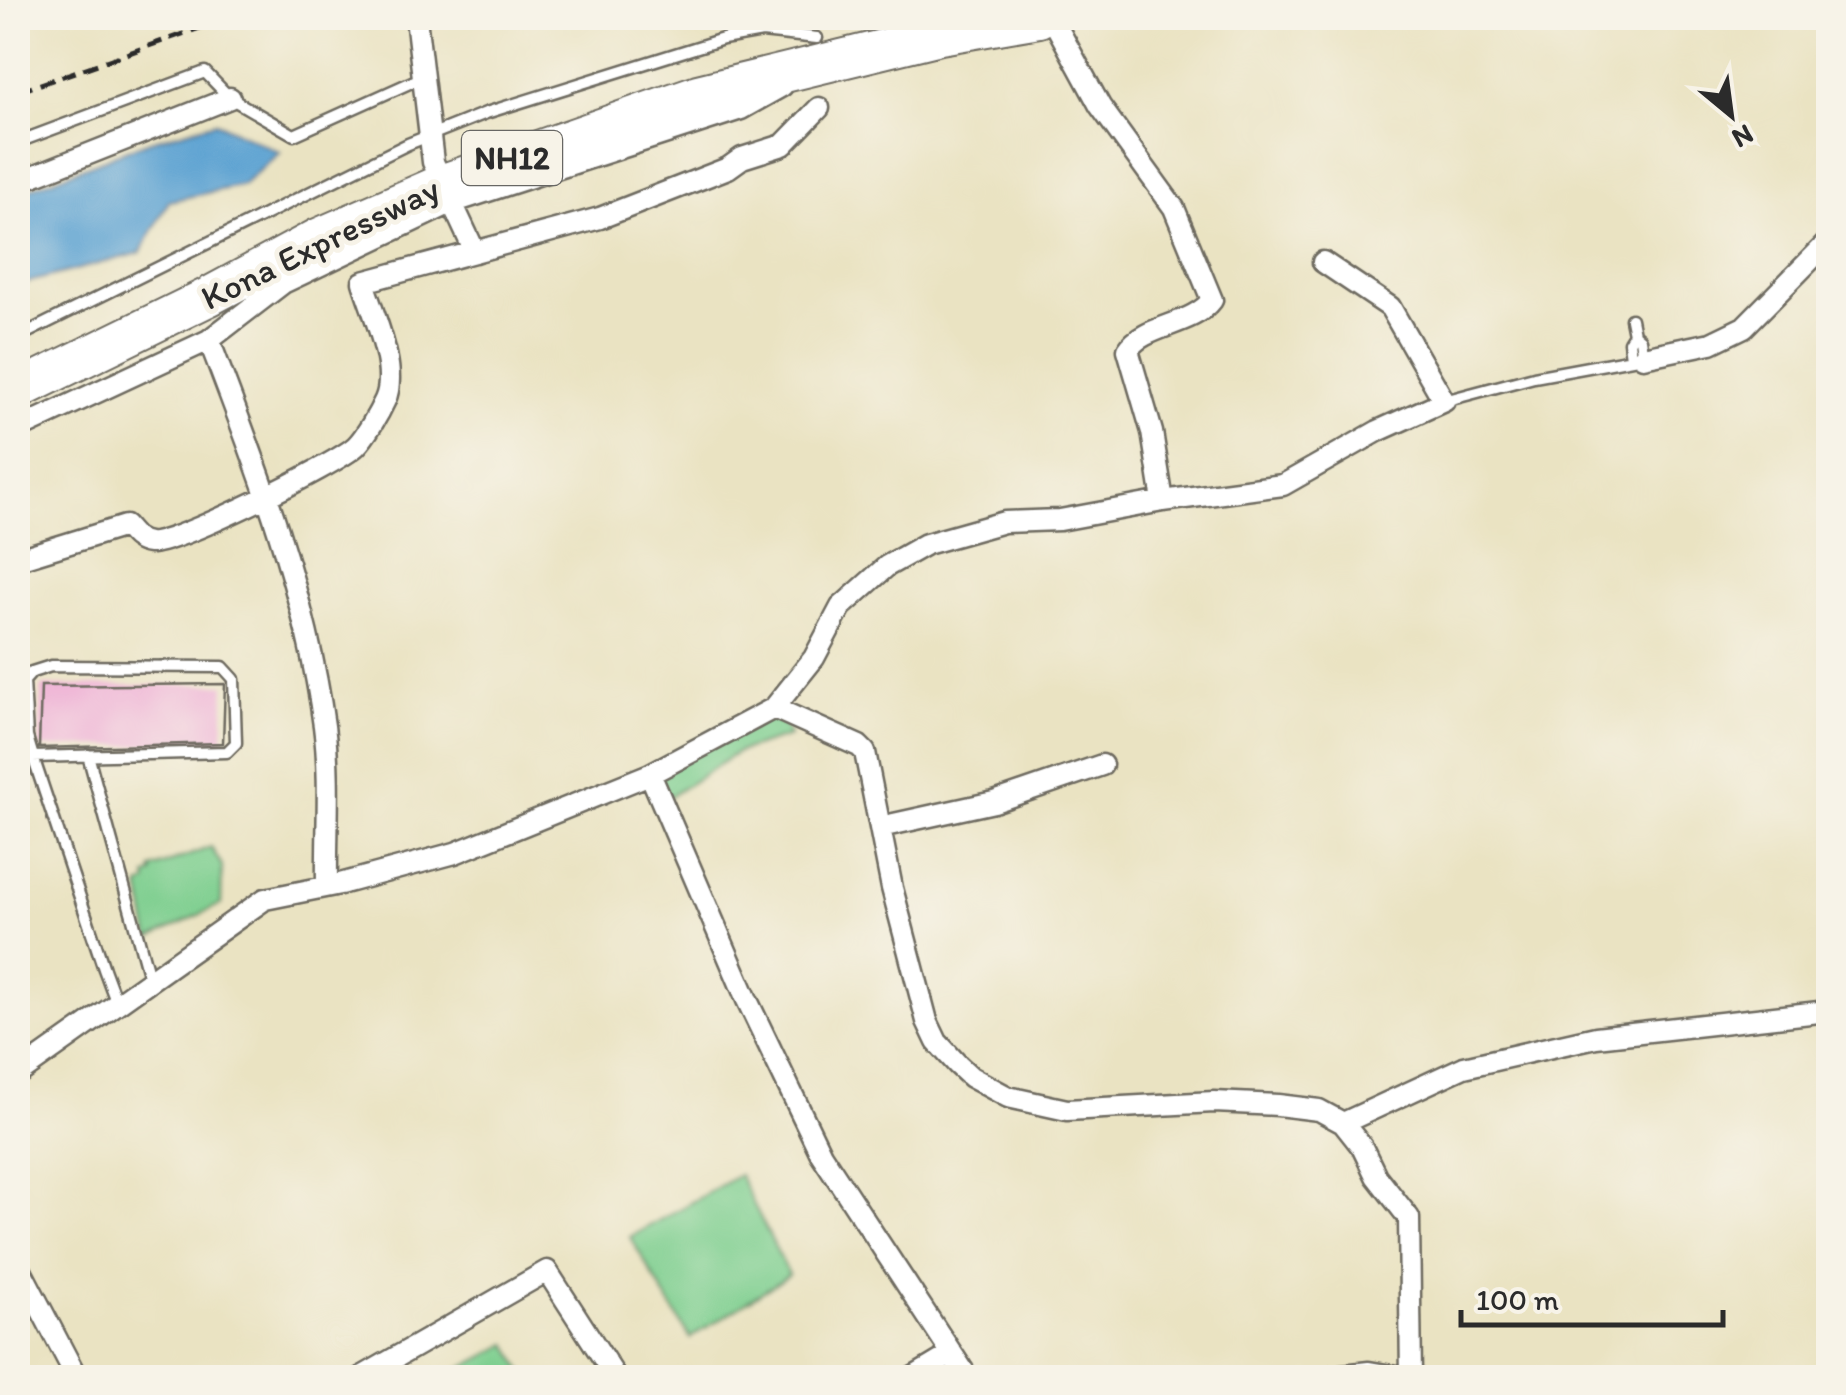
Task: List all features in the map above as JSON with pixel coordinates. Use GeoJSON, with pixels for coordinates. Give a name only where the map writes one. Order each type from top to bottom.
{"type":"FeatureCollection","features":[{"type":"Feature","properties":{"kind":"highway","name":"Kona Expressway"},"geometry":{"type":"LineString","coordinates":[[18,366],[237,256],[439,171],[698,94],[913,18]]}},
{"type":"Feature","properties":{"kind":"highway","name":"Kona Expressway"},"geometry":{"type":"LineString","coordinates":[[822,49],[1039,18]]}},
{"type":"Feature","properties":{"kind":"highway","name":"Kona Expressway"},"geometry":{"type":"LineString","coordinates":[[18,390],[208,296],[439,171]]}},
{"type":"Feature","properties":{"kind":"street"},"geometry":{"type":"LineString","coordinates":[[416,18],[439,171],[475,252]]}},
{"type":"Feature","properties":{"kind":"street"},"geometry":{"type":"LineString","coordinates":[[1052,18],[1100,106],[1174,208],[1212,300],[1194,314],[1138,339],[1128,350],[1152,432],[1163,501]]}},
{"type":"Feature","properties":{"kind":"street"},"geometry":{"type":"LineString","coordinates":[[18,182],[230,98]]}},
{"type":"Feature","properties":{"kind":"street"},"geometry":{"type":"LineString","coordinates":[[18,559],[125,526],[137,540],[152,544],[269,496],[356,446],[385,400],[391,375],[363,282],[600,218],[728,168],[742,158],[783,145],[819,108]]}},
{"type":"Feature","properties":{"kind":"street"},"geometry":{"type":"LineString","coordinates":[[18,428],[209,340],[439,171]]}},
{"type":"Feature","properties":{"kind":"street"},"geometry":{"type":"LineString","coordinates":[[1637,358],[1711,343],[1744,327],[1828,242]]}},
{"type":"Feature","properties":{"kind":"street"},"geometry":{"type":"LineString","coordinates":[[18,1074],[266,899],[455,853],[650,774],[774,708],[814,658],[841,607],[887,566],[926,544],[1004,522],[1060,520],[1283,485],[1378,431],[1444,401],[1390,307],[1323,262]]}},
{"type":"Feature","properties":{"kind":"street"},"geometry":{"type":"LineString","coordinates":[[209,340],[269,496],[298,604],[324,728],[328,886]]}},
{"type":"Feature","properties":{"kind":"street"},"geometry":{"type":"LineString","coordinates":[[774,708],[865,752],[892,888],[928,1021],[937,1042],[984,1086],[1008,1098],[1067,1110],[1214,1102],[1278,1105],[1319,1110],[1344,1123],[1362,1147],[1376,1176],[1409,1218],[1411,1378]]}},
{"type":"Feature","properties":{"kind":"street"},"geometry":{"type":"LineString","coordinates":[[880,827],[994,802],[1102,766]]}},
{"type":"Feature","properties":{"kind":"street"},"geometry":{"type":"LineString","coordinates":[[650,774],[747,1000],[821,1154],[968,1378]]}},
{"type":"Feature","properties":{"kind":"street"},"geometry":{"type":"LineString","coordinates":[[1344,1123],[1464,1067],[1596,1036],[1828,1011]]}},
{"type":"Feature","properties":{"kind":"street"},"geometry":{"type":"LineString","coordinates":[[18,1265],[78,1378]]}},
{"type":"Feature","properties":{"kind":"street"},"geometry":{"type":"LineString","coordinates":[[360,1378],[547,1270],[616,1378]]}},
{"type":"Feature","properties":{"kind":"street"},"geometry":{"type":"LineString","coordinates":[[912,1378],[952,1354]]}},
{"type":"Feature","properties":{"kind":"street"},"geometry":{"type":"LineString","coordinates":[[1317,1378],[1368,1372],[1403,1378]]}},
{"type":"Feature","properties":{"kind":"lane"},"geometry":{"type":"LineString","coordinates":[[18,337],[308,191],[439,171],[486,113],[723,39],[762,32],[822,49]]}},
{"type":"Feature","properties":{"kind":"lane"},"geometry":{"type":"LineString","coordinates":[[18,142],[205,72],[230,98],[294,135],[424,77]]}},
{"type":"Feature","properties":{"kind":"lane"},"geometry":{"type":"LineString","coordinates":[[1444,401],[1534,376],[1637,358],[1640,339],[1634,334],[1631,320]]}},
{"type":"Feature","properties":{"kind":"lane"},"geometry":{"type":"LineString","coordinates":[[34,757],[227,752],[236,744],[234,679],[223,667],[51,666],[32,672],[24,681],[27,738],[118,1006]]}},
{"type":"Feature","properties":{"kind":"lane"},"geometry":{"type":"LineString","coordinates":[[88,755],[150,982]]}},
{"type":"Feature","properties":{"kind":"green space"},"geometry":{"type":"Polygon","coordinates":[[[763,716],[784,723],[789,736],[738,752],[669,797],[653,775],[763,716]]]}},
{"type":"Feature","properties":{"kind":"green space"},"geometry":{"type":"Polygon","coordinates":[[[211,847],[222,866],[221,904],[150,939],[140,886],[148,882],[152,869],[211,847]]]}},
{"type":"Feature","properties":{"kind":"green space"},"geometry":{"type":"Polygon","coordinates":[[[739,1175],[789,1275],[690,1338],[630,1237],[739,1175]]]}},
{"type":"Feature","properties":{"kind":"green space"},"geometry":{"type":"Polygon","coordinates":[[[508,1344],[526,1377],[445,1377],[508,1344]]]}},
{"type":"Feature","properties":{"kind":"water"},"geometry":{"type":"Polygon","coordinates":[[[216,122],[280,152],[243,185],[169,201],[140,253],[18,285],[18,193],[150,141],[216,122]]]}},
{"type":"Feature","properties":{"kind":"building"},"geometry":{"type":"Polygon","coordinates":[[[225,684],[223,743],[39,748],[41,686],[225,684]]]}},
{"type":"Feature","properties":{"kind":"railway"},"geometry":{"type":"LineString","coordinates":[[18,25],[28,18]]}},
{"type":"Feature","properties":{"kind":"railway"},"geometry":{"type":"LineString","coordinates":[[18,92],[228,18]]}}]}
